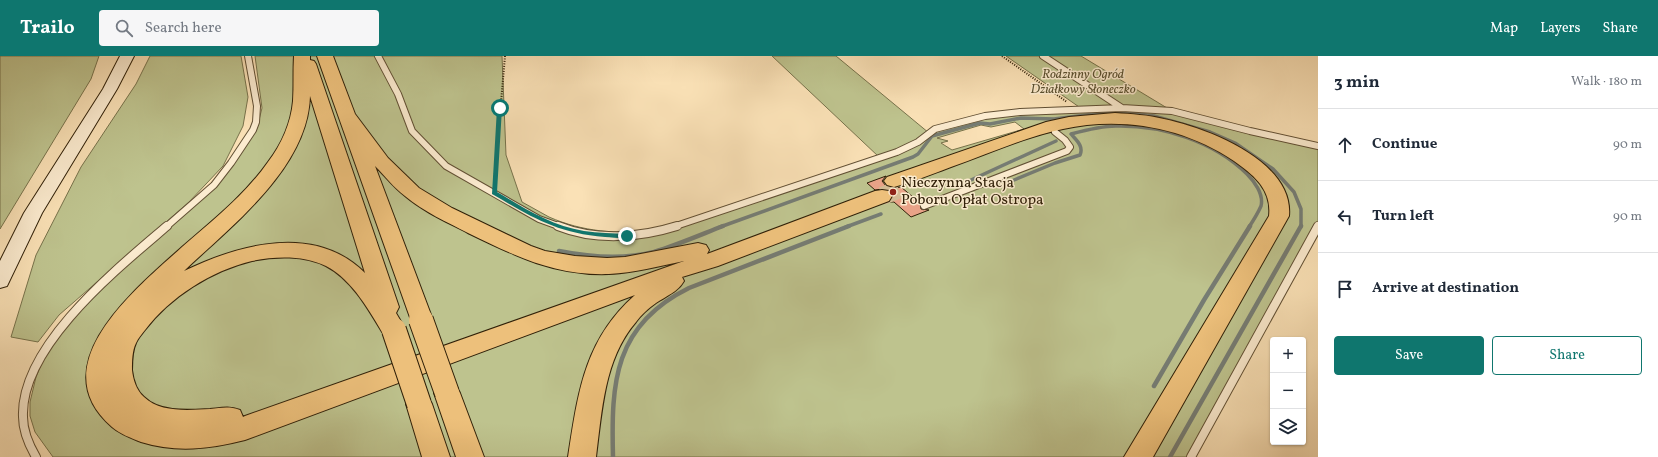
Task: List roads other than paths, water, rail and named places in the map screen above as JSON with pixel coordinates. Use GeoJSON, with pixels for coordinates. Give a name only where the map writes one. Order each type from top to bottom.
{"type":"FeatureCollection","features":[{"type":"Feature","properties":{"kind":"highway"},"geometry":{"type":"LineString","coordinates":[[302,56],[301,69],[303,96],[300,115],[292,138],[280,158],[247,199],[133,307],[122,321],[105,349],[99,376],[102,394],[110,410],[131,426],[150,434],[172,437],[209,436],[237,431],[279,417],[678,270],[710,254]]}},
{"type":"Feature","properties":{"kind":"highway"},"geometry":{"type":"LineString","coordinates":[[306,56],[436,457]]}},
{"type":"Feature","properties":{"kind":"highway"},"geometry":{"type":"LineString","coordinates":[[325,56],[470,457]]}},
{"type":"Feature","properties":{"kind":"highway"},"geometry":{"type":"LineString","coordinates":[[346,114],[381,162],[412,192],[472,227],[542,258],[575,264],[607,266],[710,254]]}},
{"type":"Feature","properties":{"kind":"highway"},"geometry":{"type":"LineString","coordinates":[[888,188],[1093,119]]}},
{"type":"Feature","properties":{"kind":"highway"},"geometry":{"type":"LineString","coordinates":[[394,330],[367,290],[334,260],[323,255],[305,251],[287,250],[254,254],[228,260],[198,273],[166,292],[152,304],[128,333],[122,348],[118,361],[121,385],[126,396],[134,404],[156,417],[185,422],[206,421],[237,416],[710,254],[1038,131],[1070,122],[1093,119],[1147,121],[1178,128],[1219,144],[1245,160],[1263,174],[1280,200],[1281,208],[1279,216],[1267,239],[1138,457]]}},
{"type":"Feature","properties":{"kind":"highway"},"geometry":{"type":"LineString","coordinates":[[582,457],[593,386],[600,359],[612,335],[631,311],[645,299],[710,254]]}},
{"type":"Feature","properties":{"kind":"main road"},"geometry":{"type":"LineString","coordinates":[[0,281],[33,213],[110,88],[127,56]]}},
{"type":"Feature","properties":{"kind":"lane"},"geometry":{"type":"LineString","coordinates":[[36,457],[26,438],[23,412],[25,396],[30,380],[43,353],[68,319],[92,294],[199,199],[222,176],[242,147],[255,123],[258,109],[248,56]]}},
{"type":"Feature","properties":{"kind":"lane"},"geometry":{"type":"LineString","coordinates":[[378,56],[398,94],[412,131],[446,166],[539,219],[565,228],[597,235],[640,235],[675,228],[897,152],[918,142],[935,129],[985,116],[1020,112],[1122,108],[1172,111],[1250,131],[1318,146]]}},
{"type":"Feature","properties":{"kind":"lane"},"geometry":{"type":"LineString","coordinates":[[1043,56],[1122,108]]}},
{"type":"Feature","properties":{"kind":"lane"},"geometry":{"type":"LineString","coordinates":[[924,206],[1067,151],[1070,147],[1069,143],[1055,132]]}},
{"type":"Feature","properties":{"kind":"lane"},"geometry":{"type":"LineString","coordinates":[[1191,457],[1318,226]]}},
{"type":"Feature","properties":{"kind":"waterway"},"geometry":{"type":"LineString","coordinates":[[720,227],[913,157],[918,154],[932,136],[980,123],[990,124],[1021,118],[1054,119],[1102,113],[1131,113],[1154,116],[1210,132],[1235,143],[1273,169],[1294,192],[1301,209],[1301,226]]}},
{"type":"Feature","properties":{"kind":"waterway"},"geometry":{"type":"LineString","coordinates":[[1014,180],[1055,163],[1080,155],[1080,146],[1071,134],[1094,128],[1110,126],[1151,128],[1186,137],[1219,152],[1234,162],[1253,180],[1260,192],[1262,201],[1260,209],[1249,227]]}},
{"type":"Feature","properties":{"kind":"waterway"},"geometry":{"type":"LineString","coordinates":[[971,180],[1056,141]]}},
{"type":"Feature","properties":{"kind":"waterway"},"geometry":{"type":"LineString","coordinates":[[846,227],[881,214]]}},
{"type":"Feature","properties":{"kind":"waterway"},"geometry":{"type":"LineString","coordinates":[[559,251],[606,257],[630,256],[654,252],[723,226]]}},
{"type":"Feature","properties":{"kind":"waterway"},"geometry":{"type":"LineString","coordinates":[[613,457],[613,404],[616,380],[622,358],[631,338],[645,319],[664,303],[689,288],[849,226]]}},
{"type":"Feature","properties":{"kind":"waterway"},"geometry":{"type":"LineString","coordinates":[[1154,386],[1204,300],[1250,226]]}},
{"type":"Feature","properties":{"kind":"waterway"},"geometry":{"type":"LineString","coordinates":[[1170,457],[1301,226]]}},
{"type":"Feature","properties":{"kind":"tunnel"},"geometry":{"type":"LineString","coordinates":[[882,196],[903,188]]}},
{"type":"Feature","properties":{"kind":"place","name":"Nieczynna Stacja Poboru Opłat Ostropa"},"geometry":{"type":"Point","coordinates":[893,192]}},
{"type":"Feature","properties":{"kind":"park label","name":"Rodzinny Ogród Działkowy Słoneczko"},"geometry":{"type":"Point","coordinates":[1083,82]}}]}
